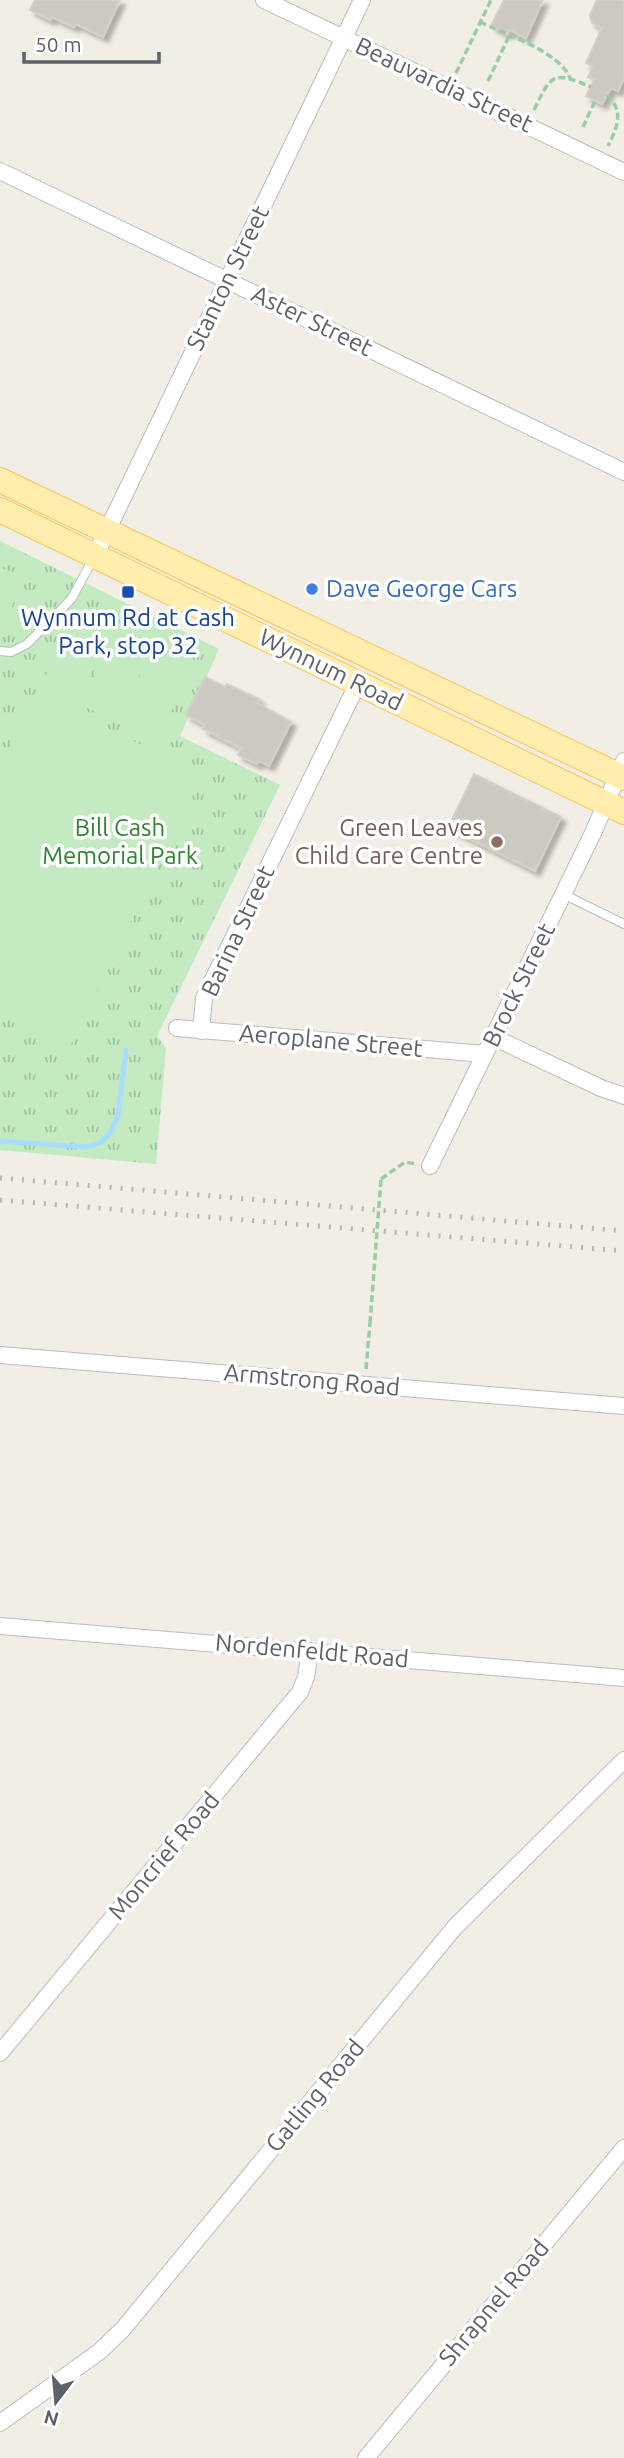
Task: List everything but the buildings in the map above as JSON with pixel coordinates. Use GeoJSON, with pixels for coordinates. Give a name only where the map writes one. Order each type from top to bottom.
{"type":"FeatureCollection","features":[{"type":"Feature","properties":{"kind":"main road","name":"Wynnum Road"},"geometry":{"type":"LineString","coordinates":[[0,480],[622,772]]}},
{"type":"Feature","properties":{"kind":"main road","name":"Wynnum Road"},"geometry":{"type":"LineString","coordinates":[[0,510],[615,807]]}},
{"type":"Feature","properties":{"kind":"street","name":"Beauvardia Street"},"geometry":{"type":"LineString","coordinates":[[264,0],[624,172]]}},
{"type":"Feature","properties":{"kind":"street","name":"Stanton Street"},"geometry":{"type":"LineString","coordinates":[[94,556],[362,0]]}},
{"type":"Feature","properties":{"kind":"street","name":"Aster Street"},"geometry":{"type":"LineString","coordinates":[[0,171],[624,472]]}},
{"type":"Feature","properties":{"kind":"street","name":"Barina Street"},"geometry":{"type":"LineString","coordinates":[[201,1031],[204,998],[358,683]]}},
{"type":"Feature","properties":{"kind":"street","name":"Brock Street"},"geometry":{"type":"LineString","coordinates":[[430,1167],[563,894],[615,807],[622,772]]}},
{"type":"Feature","properties":{"kind":"street","name":"Aeroplane Street"},"geometry":{"type":"LineString","coordinates":[[177,1028],[485,1054]]}},
{"type":"Feature","properties":{"kind":"street"},"geometry":{"type":"LineString","coordinates":[[493,1037],[601,1088],[624,1096]]}},
{"type":"Feature","properties":{"kind":"street","name":"Armstrong Road"},"geometry":{"type":"LineString","coordinates":[[0,1355],[624,1406]]}},
{"type":"Feature","properties":{"kind":"street","name":"Nordenfeldt Road"},"geometry":{"type":"LineString","coordinates":[[0,1626],[624,1678]]}},
{"type":"Feature","properties":{"kind":"street","name":"Moncrief Road"},"geometry":{"type":"LineString","coordinates":[[0,2053],[300,1692],[306,1677],[310,1651]]}},
{"type":"Feature","properties":{"kind":"street","name":"Gatling Road"},"geometry":{"type":"LineString","coordinates":[[0,2423],[99,2352],[123,2329],[448,1936],[624,1760]]}},
{"type":"Feature","properties":{"kind":"street","name":"Shrapnel Road"},"geometry":{"type":"LineString","coordinates":[[366,2458],[624,2148]]}},
{"type":"Feature","properties":{"kind":"lane"},"geometry":{"type":"LineString","coordinates":[[0,651],[11,652],[27,644],[57,614],[72,598],[94,556]]}},
{"type":"Feature","properties":{"kind":"lane"},"geometry":{"type":"LineString","coordinates":[[563,894],[624,924]]}},
{"type":"Feature","properties":{"kind":"path"},"geometry":{"type":"LineString","coordinates":[[449,87],[491,0]]}},
{"type":"Feature","properties":{"kind":"path"},"geometry":{"type":"LineString","coordinates":[[480,22],[550,56],[561,64],[570,78]]}},
{"type":"Feature","properties":{"kind":"path"},"geometry":{"type":"LineString","coordinates":[[488,81],[509,36]]}},
{"type":"Feature","properties":{"kind":"path"},"geometry":{"type":"LineString","coordinates":[[527,125],[547,85],[554,78],[570,78],[590,87]]}},
{"type":"Feature","properties":{"kind":"path"},"geometry":{"type":"LineString","coordinates":[[601,161],[620,118],[619,107],[607,95]]}},
{"type":"Feature","properties":{"kind":"path"},"geometry":{"type":"LineString","coordinates":[[583,127],[595,101]]}},
{"type":"Feature","properties":{"kind":"path"},"geometry":{"type":"LineString","coordinates":[[364,1385],[381,1179],[405,1162],[430,1167]]}},
{"type":"Feature","properties":{"kind":"green space","name":"Bill Cash Memorial Park"},"geometry":{"type":"Polygon","coordinates":[[[0,541],[219,649],[180,736],[280,785],[157,1036],[166,1048],[156,1164],[0,1150],[0,541]]]}},
{"type":"Feature","properties":{"kind":"green space"},"geometry":{"type":"Polygon","coordinates":[[[0,567],[25,578],[6,619],[0,616],[0,567]]]}},
{"type":"Feature","properties":{"kind":"green space"},"geometry":{"type":"Polygon","coordinates":[[[77,608],[114,626],[77,702],[41,685],[77,608]]]}},
{"type":"Feature","properties":{"kind":"green space"},"geometry":{"type":"Polygon","coordinates":[[[118,628],[154,645],[117,722],[81,705],[118,628]]]}},
{"type":"Feature","properties":{"kind":"green space"},"geometry":{"type":"Polygon","coordinates":[[[158,647],[194,664],[157,742],[121,724],[158,647]]]}},
{"type":"Feature","properties":{"kind":"green space"},"geometry":{"type":"Polygon","coordinates":[[[36,693],[203,775],[69,1049],[0,1016],[0,766],[36,693]]]}},
{"type":"Feature","properties":{"kind":"waterway"},"geometry":{"type":"LineString","coordinates":[[0,1141],[86,1147],[100,1143],[111,1132],[118,1115],[126,1050]]}},
{"type":"Feature","properties":{"kind":"railway"},"geometry":{"type":"LineString","coordinates":[[0,1178],[624,1231]]}},
{"type":"Feature","properties":{"kind":"railway"},"geometry":{"type":"LineString","coordinates":[[0,1200],[624,1251]]}},
{"type":"Feature","properties":{"kind":"place","name":"Dave George Cars"},"geometry":{"type":"Point","coordinates":[312,589]}},
{"type":"Feature","properties":{"kind":"place","name":"Wynnum Rd at Cash Park, stop 32"},"geometry":{"type":"Point","coordinates":[128,592]}},
{"type":"Feature","properties":{"kind":"place","name":"Green Leaves Child Care Centre"},"geometry":{"type":"Point","coordinates":[497,842]}}]}
